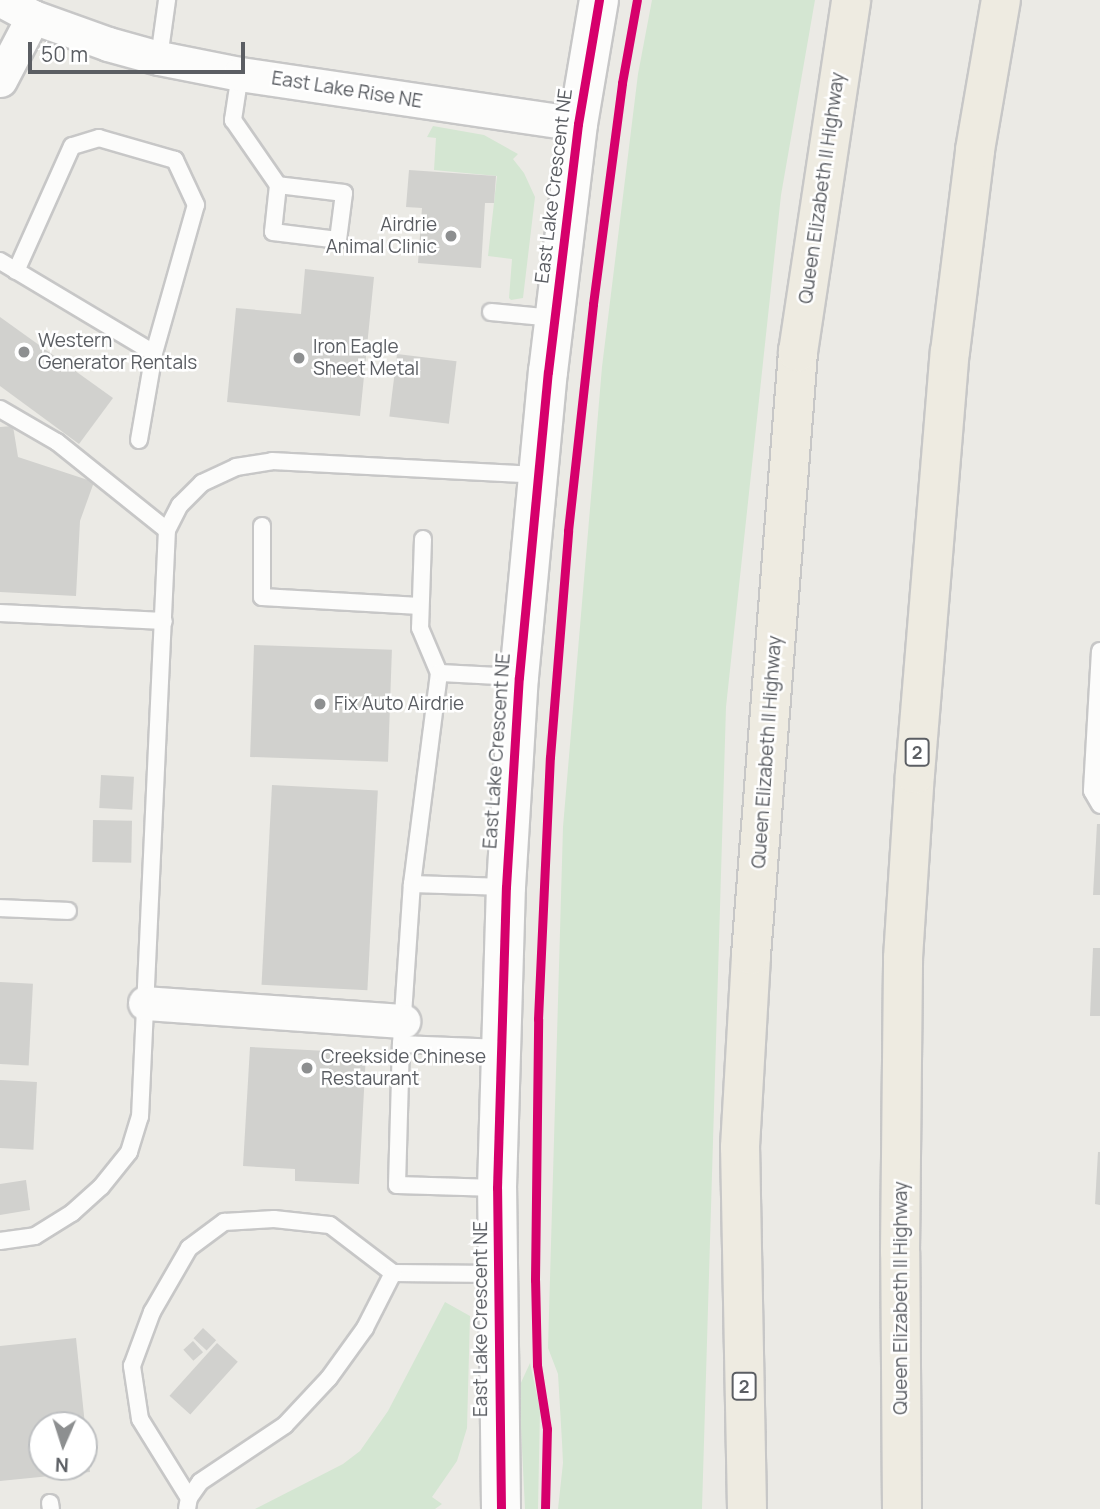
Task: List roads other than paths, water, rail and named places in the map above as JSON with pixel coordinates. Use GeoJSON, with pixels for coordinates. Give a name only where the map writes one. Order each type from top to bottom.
{"type":"FeatureCollection","features":[{"type":"Feature","properties":{"kind":"highway","name":"Queen Elizabeth II Highway"},"geometry":{"type":"LineString","coordinates":[[747,1509],[740,1147],[750,969],[798,352],[851,0]]}},
{"type":"Feature","properties":{"kind":"highway","name":"Queen Elizabeth II Highway"},"geometry":{"type":"LineString","coordinates":[[902,1509],[900,1252],[903,958],[914,787],[950,352],[975,150],[1001,0]]}},
{"type":"Feature","properties":{"kind":"highway"},"geometry":{"type":"LineString","coordinates":[[725,1509],[742,1263]]}},
{"type":"Feature","properties":{"kind":"street","name":"East Lake Rise NE"},"geometry":{"type":"LineString","coordinates":[[1,0],[33,17],[108,44],[159,58],[240,74],[578,124]]}},
{"type":"Feature","properties":{"kind":"street","name":"East Lake Crescent NE"},"geometry":{"type":"LineString","coordinates":[[501,1509],[497,1188],[506,887],[519,677],[554,318],[578,124],[599,0]]}},
{"type":"Feature","properties":{"kind":"street"},"geometry":{"type":"LineString","coordinates":[[0,80],[33,17]]}},
{"type":"Feature","properties":{"kind":"street"},"geometry":{"type":"LineString","coordinates":[[145,1003],[402,1033]]}},
{"type":"Feature","properties":{"kind":"lane"},"geometry":{"type":"LineString","coordinates":[[159,58],[167,0]]}},
{"type":"Feature","properties":{"kind":"lane"},"geometry":{"type":"LineString","coordinates":[[240,74],[233,121],[278,185],[273,232],[338,240],[344,193],[278,185]]}},
{"type":"Feature","properties":{"kind":"lane"},"geometry":{"type":"LineString","coordinates":[[16,271],[72,146],[99,138],[175,160],[196,205],[154,353],[139,440]]}},
{"type":"Feature","properties":{"kind":"lane"},"geometry":{"type":"LineString","coordinates":[[0,261],[154,353]]}},
{"type":"Feature","properties":{"kind":"lane"},"geometry":{"type":"LineString","coordinates":[[491,312],[554,318]]}},
{"type":"Feature","properties":{"kind":"lane"},"geometry":{"type":"LineString","coordinates":[[0,409],[57,442],[167,530]]}},
{"type":"Feature","properties":{"kind":"lane"},"geometry":{"type":"LineString","coordinates":[[0,1241],[36,1236],[72,1213],[101,1187],[129,1152],[140,1117],[167,530],[180,505],[202,482],[236,467],[272,461],[537,475]]}},
{"type":"Feature","properties":{"kind":"lane"},"geometry":{"type":"LineString","coordinates":[[262,526],[262,597],[420,606]]}},
{"type":"Feature","properties":{"kind":"lane"},"geometry":{"type":"LineString","coordinates":[[423,539],[420,628],[439,673],[412,884],[402,1033],[397,1185],[497,1188]]}},
{"type":"Feature","properties":{"kind":"lane"},"geometry":{"type":"LineString","coordinates":[[0,613],[164,621]]}},
{"type":"Feature","properties":{"kind":"lane"},"geometry":{"type":"LineString","coordinates":[[1100,651],[1092,791],[1100,804]]}},
{"type":"Feature","properties":{"kind":"lane"},"geometry":{"type":"LineString","coordinates":[[439,673],[519,677]]}},
{"type":"Feature","properties":{"kind":"lane"},"geometry":{"type":"LineString","coordinates":[[412,884],[506,887]]}},
{"type":"Feature","properties":{"kind":"lane"},"geometry":{"type":"LineString","coordinates":[[0,908],[68,911]]}},
{"type":"Feature","properties":{"kind":"lane"},"geometry":{"type":"LineString","coordinates":[[402,1033],[501,1048]]}},
{"type":"Feature","properties":{"kind":"lane"},"geometry":{"type":"LineString","coordinates":[[188,1503],[140,1419],[132,1366],[152,1312],[189,1248],[224,1222],[274,1219],[330,1225],[393,1273],[498,1274]]}},
{"type":"Feature","properties":{"kind":"lane"},"geometry":{"type":"LineString","coordinates":[[188,1503],[200,1482],[285,1425],[328,1378],[365,1328],[393,1273]]}},
{"type":"Feature","properties":{"kind":"place","name":"Airdrie Animal Clinic"},"geometry":{"type":"Point","coordinates":[451,236]}},
{"type":"Feature","properties":{"kind":"place","name":"Western Generator Rentals"},"geometry":{"type":"Point","coordinates":[24,352]}},
{"type":"Feature","properties":{"kind":"place","name":"Iron Eagle Sheet Metal"},"geometry":{"type":"Point","coordinates":[299,358]}},
{"type":"Feature","properties":{"kind":"place","name":"Fix Auto Airdrie"},"geometry":{"type":"Point","coordinates":[320,704]}},
{"type":"Feature","properties":{"kind":"place","name":"Creekside Chinese Restaurant"},"geometry":{"type":"Point","coordinates":[307,1068]}}]}
